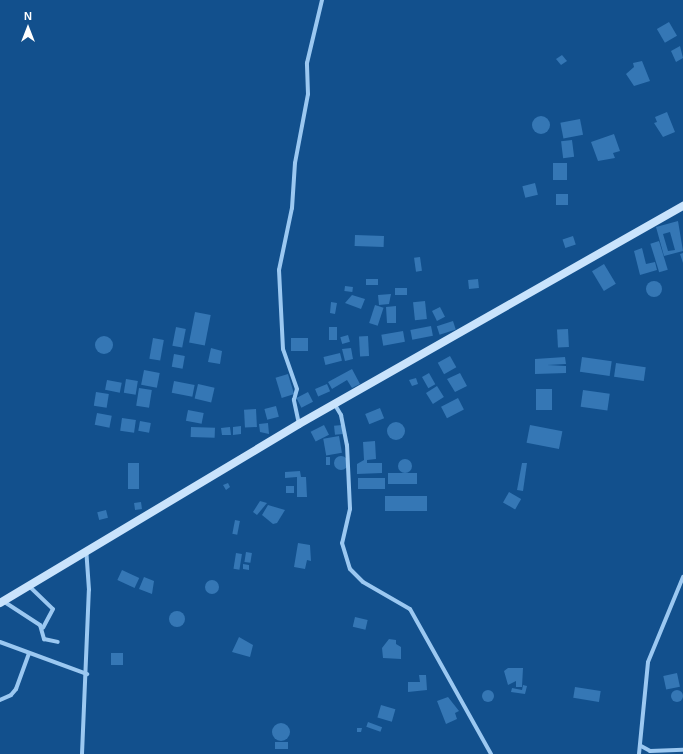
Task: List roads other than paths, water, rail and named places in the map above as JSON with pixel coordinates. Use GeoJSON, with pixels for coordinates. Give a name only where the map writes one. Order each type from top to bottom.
{"type":"FeatureCollection","features":[{"type":"Feature","properties":{"kind":"street"},"geometry":{"type":"LineString","coordinates":[[299,424],[294,400],[297,389],[283,349],[279,270],[292,208],[295,163],[308,100],[307,63],[322,0]]}},
{"type":"Feature","properties":{"kind":"street"},"geometry":{"type":"LineString","coordinates":[[43,628],[1,602],[299,424],[335,405],[683,206]]}},
{"type":"Feature","properties":{"kind":"street"},"geometry":{"type":"LineString","coordinates":[[335,405],[341,415],[347,445],[350,509],[342,543],[350,569],[362,582],[410,609],[491,754]]}},
{"type":"Feature","properties":{"kind":"street"},"geometry":{"type":"LineString","coordinates":[[82,754],[87,674],[89,590],[86,550]]}},
{"type":"Feature","properties":{"kind":"street"},"geometry":{"type":"LineString","coordinates":[[639,754],[641,746],[648,662],[683,577]]}},
{"type":"Feature","properties":{"kind":"street"},"geometry":{"type":"LineString","coordinates":[[29,586],[53,609],[43,628],[44,639],[58,642]]}},
{"type":"Feature","properties":{"kind":"street"},"geometry":{"type":"LineString","coordinates":[[0,642],[29,654],[87,674]]}},
{"type":"Feature","properties":{"kind":"street"},"geometry":{"type":"LineString","coordinates":[[0,700],[11,695],[16,689],[29,654]]}},
{"type":"Feature","properties":{"kind":"street"},"geometry":{"type":"LineString","coordinates":[[641,746],[650,751],[683,750]]}}]}
